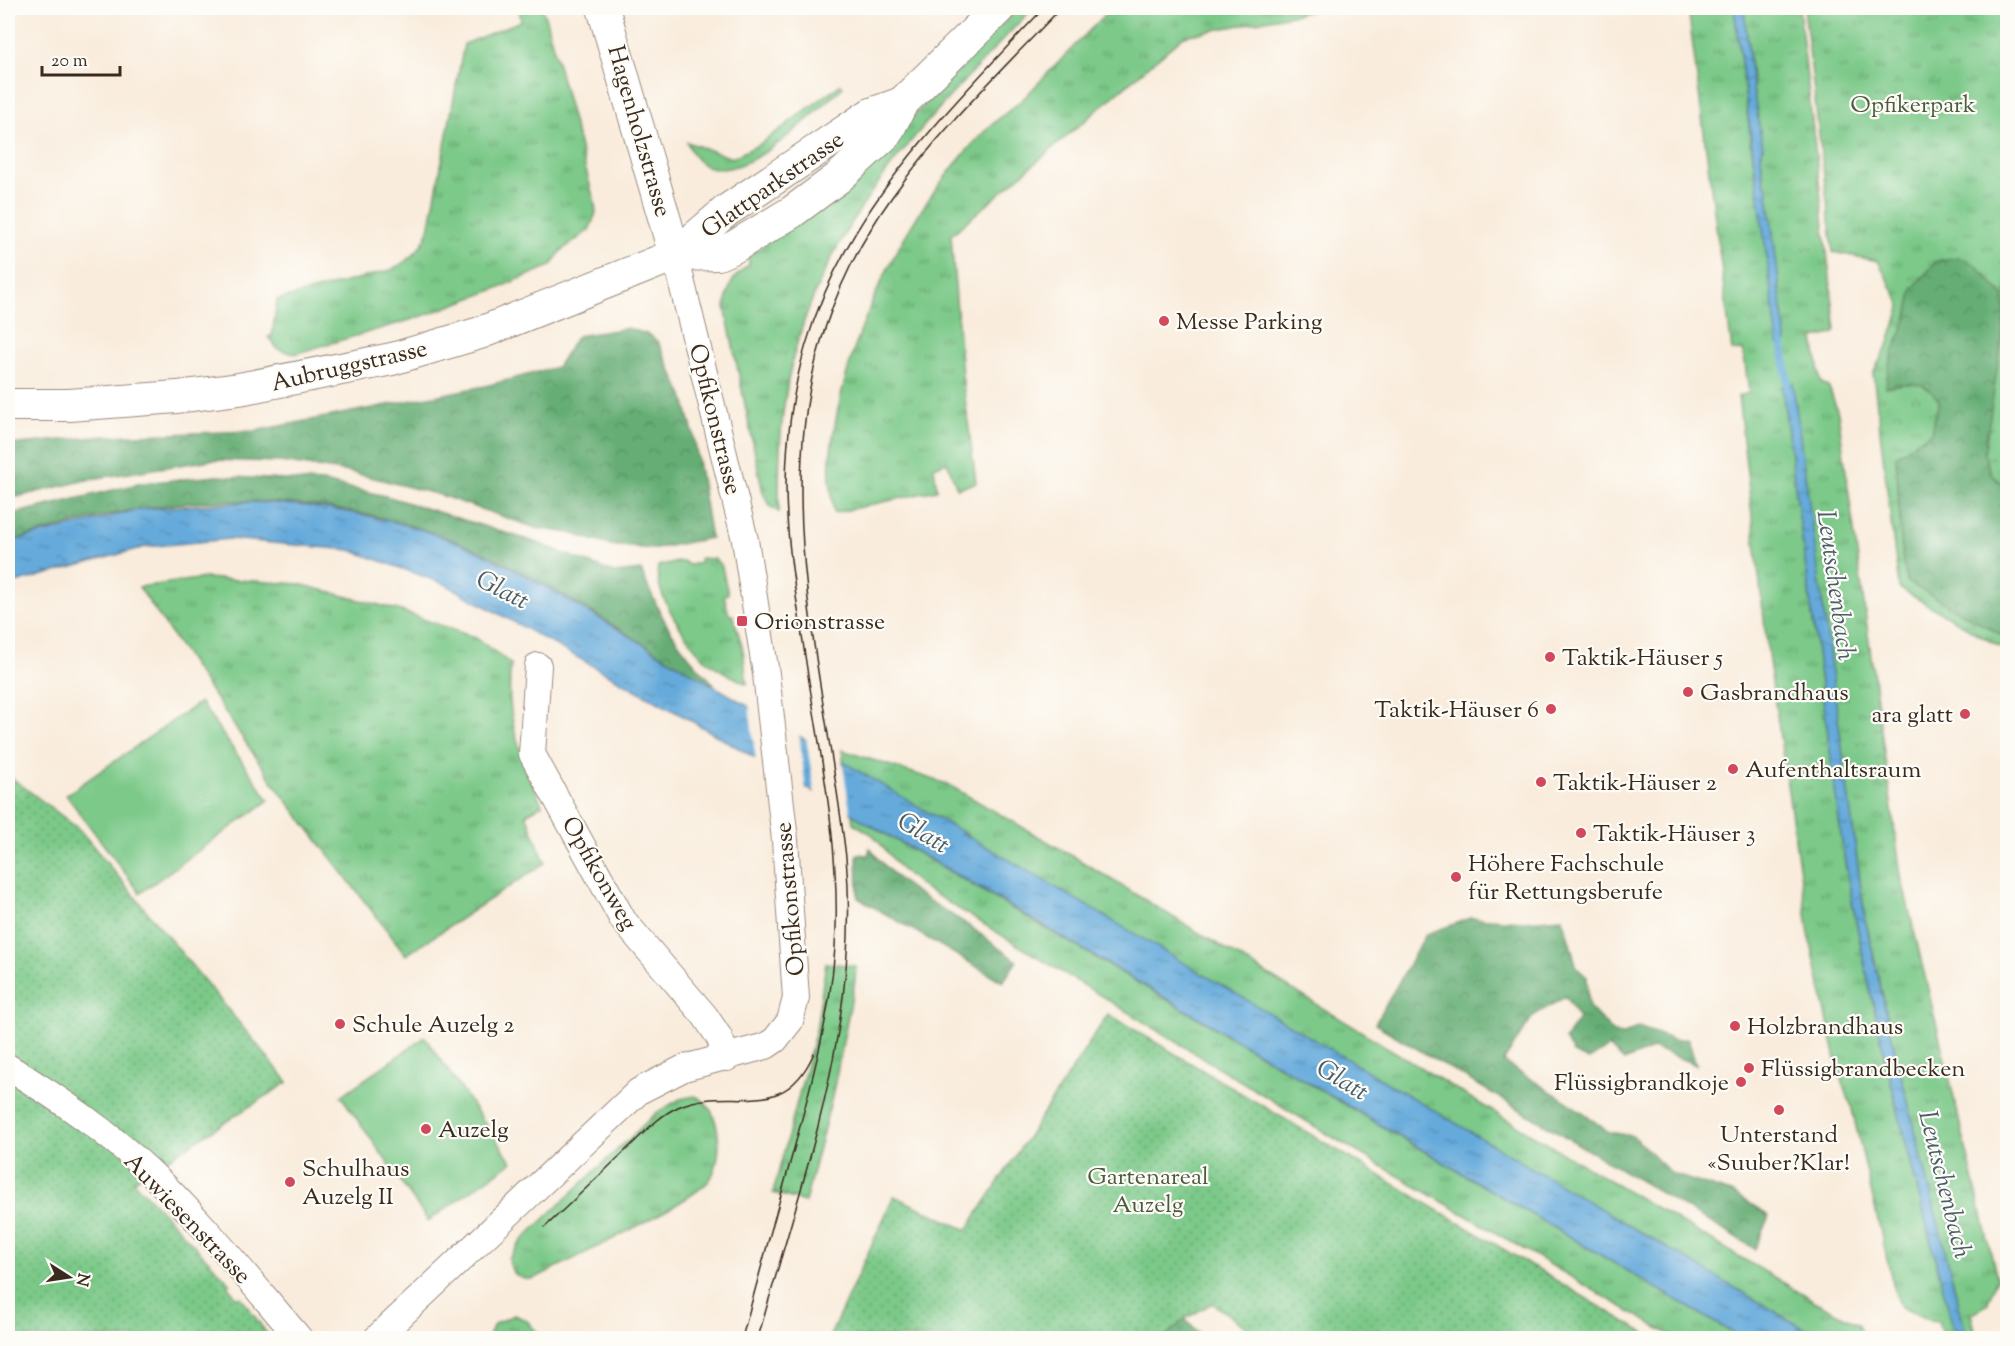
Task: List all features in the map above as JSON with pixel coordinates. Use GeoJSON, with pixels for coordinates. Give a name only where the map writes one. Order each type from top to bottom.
{"type":"FeatureCollection","features":[{"type":"Feature","properties":{"kind":"street","name":"Hagenholzstrasse"},"geometry":{"type":"LineString","coordinates":[[603,8],[675,255]]}},
{"type":"Feature","properties":{"kind":"street","name":"Glattparkstrasse"},"geometry":{"type":"LineString","coordinates":[[675,255],[726,211],[871,114],[902,103],[999,8]]}},
{"type":"Feature","properties":{"kind":"street","name":"Aubruggstrasse"},"geometry":{"type":"LineString","coordinates":[[8,405],[69,405],[177,397],[299,379],[369,364],[480,333],[675,255]]}},
{"type":"Feature","properties":{"kind":"street","name":"Opfikonstrasse"},"geometry":{"type":"LineString","coordinates":[[376,1338],[639,1091],[684,1068],[756,1050],[775,1040],[790,1021],[794,1009],[795,973],[785,840],[766,674],[745,540],[675,255]]}},
{"type":"Feature","properties":{"kind":"street","name":"Opfikonweg"},"geometry":{"type":"LineString","coordinates":[[538,666],[532,754],[623,920],[705,1016],[727,1058]]}},
{"type":"Feature","properties":{"kind":"street","name":"Auwiesenstrasse"},"geometry":{"type":"LineString","coordinates":[[8,1067],[69,1105],[150,1172],[196,1220],[299,1338]]}},
{"type":"Feature","properties":{"kind":"green space"},"geometry":{"type":"Polygon","coordinates":[[[519,8],[542,8],[545,16],[595,204],[596,213],[589,230],[560,252],[551,266],[493,290],[417,318],[294,354],[278,349],[268,337],[272,336],[277,300],[391,270],[418,249],[429,230],[464,44],[521,21],[519,8]]]}},
{"type":"Feature","properties":{"kind":"green space"},"geometry":{"type":"Polygon","coordinates":[[[1018,8],[1033,8],[952,94],[877,185],[845,233],[818,285],[798,340],[785,399],[780,441],[779,512],[770,506],[763,493],[725,307],[732,283],[738,273],[749,265],[748,257],[852,179],[1018,8]]]}},
{"type":"Feature","properties":{"kind":"green space"},"geometry":{"type":"Polygon","coordinates":[[[1112,8],[1327,8],[1184,36],[951,235],[962,375],[976,483],[957,488],[947,462],[934,467],[937,490],[834,513],[830,458],[837,413],[862,326],[901,243],[952,168],[982,134],[1027,95],[1112,8]]]}},
{"type":"Feature","properties":{"kind":"green space"},"geometry":{"type":"Polygon","coordinates":[[[1688,8],[1734,8],[1753,158],[1783,323],[1744,8],[1799,8],[1836,330],[1833,334],[1814,338],[1820,382],[1829,387],[1838,413],[1901,876],[1997,1278],[1987,1305],[1971,1314],[1977,1338],[1967,1338],[1893,1042],[1865,918],[1792,384],[1782,387],[1843,850],[1880,1034],[1956,1338],[1943,1338],[1938,1322],[1901,1307],[1894,1289],[1851,1105],[1838,1069],[1809,934],[1769,662],[1738,396],[1749,393],[1743,350],[1732,351],[1688,8]]]}},
{"type":"Feature","properties":{"kind":"green space","name":"Opfikerpark"},"geometry":{"type":"Polygon","coordinates":[[[1804,8],[2007,8],[2007,651],[1899,588],[1873,373],[1889,343],[1901,305],[1878,261],[1833,252],[1804,8]]]}},
{"type":"Feature","properties":{"kind":"green space"},"geometry":{"type":"Polygon","coordinates":[[[841,84],[843,87],[788,136],[764,153],[741,165],[719,169],[701,162],[687,142],[732,158],[760,144],[841,84]]]}},
{"type":"Feature","properties":{"kind":"green space"},"geometry":{"type":"Polygon","coordinates":[[[1958,257],[1976,265],[2004,296],[2004,325],[1984,455],[1991,473],[2007,490],[2007,638],[1907,582],[1902,555],[1896,456],[1931,432],[1939,401],[1922,385],[1910,383],[1886,387],[1889,364],[1907,317],[1913,288],[1937,261],[1958,257]]]}},
{"type":"Feature","properties":{"kind":"green space"},"geometry":{"type":"Polygon","coordinates":[[[628,328],[649,335],[658,342],[684,398],[694,437],[711,538],[654,549],[610,545],[570,533],[536,528],[440,495],[386,481],[350,472],[280,462],[211,460],[91,479],[8,499],[8,445],[106,436],[254,431],[485,386],[557,367],[577,336],[628,328]]]}},
{"type":"Feature","properties":{"kind":"green space"},"geometry":{"type":"Polygon","coordinates":[[[217,476],[323,482],[386,496],[538,543],[614,573],[641,570],[679,644],[714,684],[705,681],[535,579],[477,550],[437,534],[354,512],[268,502],[224,501],[181,504],[106,515],[8,542],[8,515],[142,483],[217,476]]]}},
{"type":"Feature","properties":{"kind":"green space"},"geometry":{"type":"Polygon","coordinates":[[[700,558],[715,559],[722,567],[728,594],[724,595],[729,615],[733,615],[743,650],[747,684],[706,660],[681,629],[660,589],[658,566],[683,561],[689,565],[701,563],[700,558]]]}},
{"type":"Feature","properties":{"kind":"green space"},"geometry":{"type":"Polygon","coordinates":[[[205,578],[299,584],[398,610],[476,638],[511,664],[512,720],[516,737],[542,805],[526,814],[545,863],[406,955],[277,788],[139,587],[205,578]]]}},
{"type":"Feature","properties":{"kind":"green space"},"geometry":{"type":"Polygon","coordinates":[[[200,702],[269,800],[140,893],[66,795],[200,702]]]}},
{"type":"Feature","properties":{"kind":"green space"},"geometry":{"type":"Polygon","coordinates":[[[842,750],[947,784],[1071,855],[1487,1108],[1818,1303],[1859,1324],[1863,1338],[1820,1338],[861,774],[870,825],[1741,1338],[1675,1338],[1334,1138],[921,886],[901,869],[873,835],[853,823],[842,750]]]}},
{"type":"Feature","properties":{"kind":"green space"},"geometry":{"type":"Polygon","coordinates":[[[8,775],[79,829],[288,1082],[133,1181],[230,1283],[227,1285],[237,1298],[241,1297],[270,1338],[8,1338],[8,775]]]}},
{"type":"Feature","properties":{"kind":"green space"},"geometry":{"type":"Polygon","coordinates":[[[870,848],[901,881],[1017,961],[1003,982],[858,898],[857,854],[868,855],[870,848]]]}},
{"type":"Feature","properties":{"kind":"green space"},"geometry":{"type":"Polygon","coordinates":[[[1471,918],[1525,921],[1563,918],[1577,968],[1587,977],[1589,1007],[1614,1033],[1623,1035],[1638,1027],[1675,1040],[1688,1039],[1696,1065],[1654,1048],[1624,1061],[1609,1047],[1589,1060],[1573,1053],[1565,1039],[1579,1019],[1566,996],[1533,1016],[1503,1062],[1568,1102],[1609,1132],[1633,1136],[1672,1174],[1734,1194],[1769,1216],[1755,1249],[1375,1024],[1426,934],[1471,918]]]}},
{"type":"Feature","properties":{"kind":"green space"},"geometry":{"type":"Polygon","coordinates":[[[826,963],[856,966],[855,981],[832,1097],[805,1202],[773,1193],[816,1030],[826,963]]]}},
{"type":"Feature","properties":{"kind":"green space","name":"Gartenareal Auzelg"},"geometry":{"type":"Polygon","coordinates":[[[1108,1014],[1653,1338],[1261,1338],[1212,1303],[1185,1319],[1163,1338],[829,1338],[894,1196],[967,1230],[1108,1014]]]}},
{"type":"Feature","properties":{"kind":"green space","name":"Auzelg"},"geometry":{"type":"Polygon","coordinates":[[[425,1037],[512,1162],[428,1221],[341,1096],[425,1037]]]}},
{"type":"Feature","properties":{"kind":"green space"},"geometry":{"type":"Polygon","coordinates":[[[695,1096],[707,1105],[712,1113],[718,1140],[714,1172],[701,1188],[658,1215],[536,1278],[521,1278],[514,1273],[509,1259],[523,1239],[656,1113],[680,1099],[695,1096]]]}},
{"type":"Feature","properties":{"kind":"green space"},"geometry":{"type":"Polygon","coordinates":[[[514,1315],[526,1320],[542,1338],[488,1338],[494,1324],[514,1315]]]}},
{"type":"Feature","properties":{"kind":"green space"},"geometry":{"type":"Polygon","coordinates":[[[1185,1319],[1203,1338],[1163,1338],[1185,1319]]]}},
{"type":"Feature","properties":{"kind":"water"},"geometry":{"type":"Polygon","coordinates":[[[1734,8],[1744,8],[1752,83],[1763,147],[1761,158],[1764,183],[1767,185],[1787,342],[1778,344],[1734,8]]]}},
{"type":"Feature","properties":{"kind":"water"},"geometry":{"type":"Polygon","coordinates":[[[1793,384],[1865,918],[1893,1042],[1967,1338],[1956,1338],[1894,1096],[1854,912],[1843,850],[1782,386],[1793,384]]]}},
{"type":"Feature","properties":{"kind":"water","name":"Glatt"},"geometry":{"type":"Polygon","coordinates":[[[251,502],[309,506],[394,522],[476,550],[533,579],[1820,1338],[1741,1338],[986,892],[683,716],[445,584],[350,550],[230,539],[145,547],[8,585],[8,542],[140,509],[251,502]]]}},
{"type":"Feature","properties":{"kind":"pier"},"geometry":{"type":"Polygon","coordinates":[[[749,704],[799,734],[806,791],[756,762],[749,704]]]}},
{"type":"Feature","properties":{"kind":"pier"},"geometry":{"type":"Polygon","coordinates":[[[806,737],[842,759],[851,817],[815,796],[806,737]]]}},
{"type":"Feature","properties":{"kind":"waterway","name":"Leutschenbach"},"geometry":{"type":"LineString","coordinates":[[1781,333],[1789,393]]}},
{"type":"Feature","properties":{"kind":"tram line"},"geometry":{"type":"LineString","coordinates":[[742,1338],[816,1064],[831,983],[836,927],[834,855],[826,784],[789,544],[786,485],[792,408],[808,339],[832,277],[864,220],[902,166],[945,114],[1044,8]]}},
{"type":"Feature","properties":{"kind":"tram line"},"geometry":{"type":"LineString","coordinates":[[758,1338],[824,1101],[837,1041],[845,980],[849,919],[846,857],[808,601],[802,519],[803,437],[817,357],[845,277],[892,197],[952,123],[1061,8]]}},
{"type":"Feature","properties":{"kind":"tram line"},"geometry":{"type":"LineString","coordinates":[[545,1227],[664,1115],[678,1107],[697,1101],[771,1096],[787,1089],[801,1075],[814,1053]]}},
{"type":"Feature","properties":{"kind":"place","name":"Messe Parking"},"geometry":{"type":"Point","coordinates":[1164,321]}},
{"type":"Feature","properties":{"kind":"place","name":"Orionstrasse"},"geometry":{"type":"Point","coordinates":[742,621]}},
{"type":"Feature","properties":{"kind":"place","name":"Taktik-Häuser 5"},"geometry":{"type":"Point","coordinates":[1550,657]}},
{"type":"Feature","properties":{"kind":"place","name":"Gasbrandhaus"},"geometry":{"type":"Point","coordinates":[1688,692]}},
{"type":"Feature","properties":{"kind":"place","name":"Taktik-Häuser 6"},"geometry":{"type":"Point","coordinates":[1551,709]}},
{"type":"Feature","properties":{"kind":"place","name":"ara glatt"},"geometry":{"type":"Point","coordinates":[1965,714]}},
{"type":"Feature","properties":{"kind":"place","name":"Aufenthaltsraum"},"geometry":{"type":"Point","coordinates":[1733,769]}},
{"type":"Feature","properties":{"kind":"place","name":"Taktik-Häuser 2"},"geometry":{"type":"Point","coordinates":[1541,782]}},
{"type":"Feature","properties":{"kind":"place","name":"Taktik-Häuser 3"},"geometry":{"type":"Point","coordinates":[1581,833]}},
{"type":"Feature","properties":{"kind":"place","name":"Höhere Fachschule für Rettungsberufe"},"geometry":{"type":"Point","coordinates":[1456,877]}},
{"type":"Feature","properties":{"kind":"place","name":"Schule Auzelg 2"},"geometry":{"type":"Point","coordinates":[340,1024]}},
{"type":"Feature","properties":{"kind":"place","name":"Holzbrandhaus"},"geometry":{"type":"Point","coordinates":[1735,1026]}},
{"type":"Feature","properties":{"kind":"place","name":"Flüssigbrandbecken"},"geometry":{"type":"Point","coordinates":[1749,1068]}},
{"type":"Feature","properties":{"kind":"place","name":"Flüssigbrandkoje"},"geometry":{"type":"Point","coordinates":[1741,1082]}},
{"type":"Feature","properties":{"kind":"place","name":"Unterstand «Suuber?Klar!"},"geometry":{"type":"Point","coordinates":[1779,1110]}},
{"type":"Feature","properties":{"kind":"place","name":"Auzelg"},"geometry":{"type":"Point","coordinates":[426,1129]}},
{"type":"Feature","properties":{"kind":"place","name":"Schulhaus Auzelg II"},"geometry":{"type":"Point","coordinates":[290,1182]}}]}
